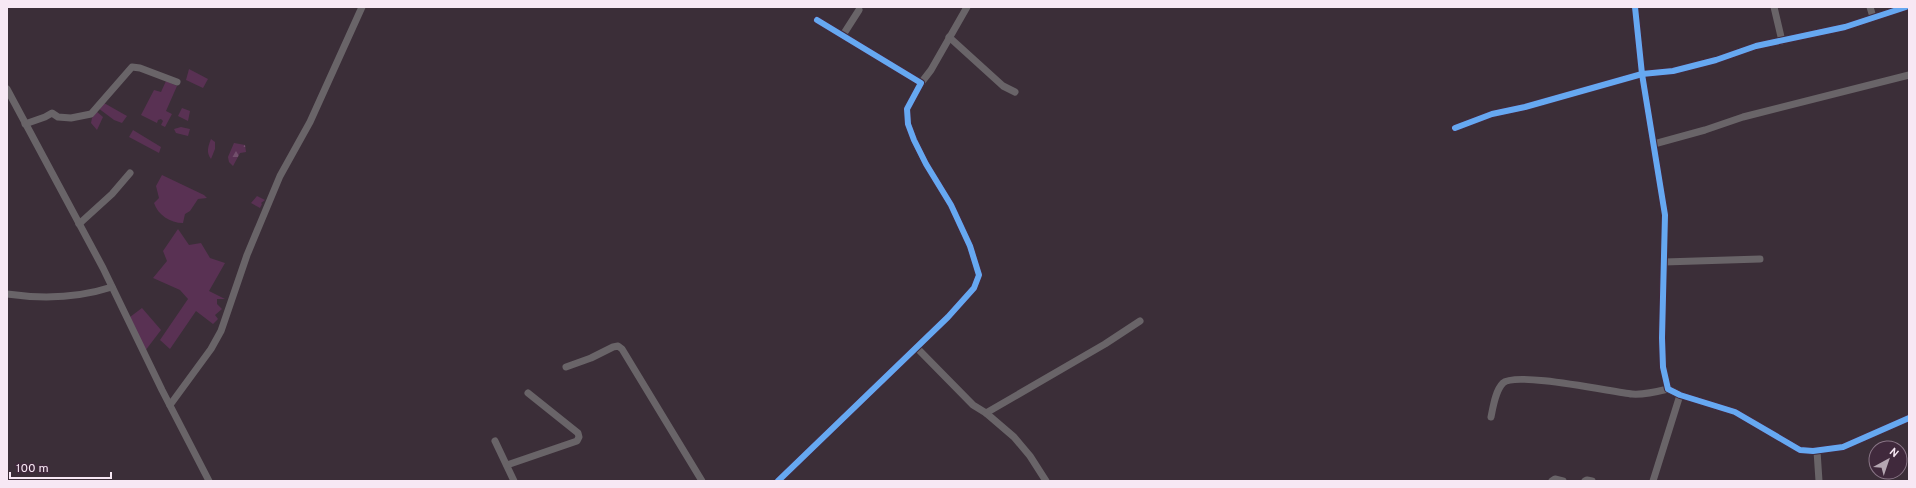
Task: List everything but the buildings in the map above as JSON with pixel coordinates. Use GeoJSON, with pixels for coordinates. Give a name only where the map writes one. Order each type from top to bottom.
{"type":"FeatureCollection","features":[{"type":"Feature","properties":{"kind":"street"},"geometry":{"type":"LineString","coordinates":[[170,405],[211,349],[221,331],[247,255],[280,176],[310,122],[362,7]]}},
{"type":"Feature","properties":{"kind":"street"},"geometry":{"type":"LineString","coordinates":[[778,481],[917,348],[974,288],[979,275],[970,246],[951,205],[926,164],[914,140],[908,124],[907,109],[921,83],[931,70],[966,7]]}},
{"type":"Feature","properties":{"kind":"street"},"geometry":{"type":"LineString","coordinates":[[1635,7],[1642,74],[1664,215],[1662,338],[1663,367],[1668,389]]}},
{"type":"Feature","properties":{"kind":"street"},"geometry":{"type":"LineString","coordinates":[[1774,7],[1782,41]]}},
{"type":"Feature","properties":{"kind":"street"},"geometry":{"type":"LineString","coordinates":[[1870,7],[1873,17]]}},
{"type":"Feature","properties":{"kind":"street"},"geometry":{"type":"LineString","coordinates":[[1454,128],[1492,114],[1525,107],[1642,74],[1673,71],[1716,60],[1756,46],[1782,41],[1826,29],[1845,27],[1906,7]]}},
{"type":"Feature","properties":{"kind":"street"},"geometry":{"type":"LineString","coordinates":[[843,35],[859,10]]}},
{"type":"Feature","properties":{"kind":"street"},"geometry":{"type":"LineString","coordinates":[[817,20],[921,83]]}},
{"type":"Feature","properties":{"kind":"street"},"geometry":{"type":"LineString","coordinates":[[949,37],[1003,86],[1015,92]]}},
{"type":"Feature","properties":{"kind":"street"},"geometry":{"type":"LineString","coordinates":[[25,124],[46,117],[52,113],[58,117],[71,118],[91,114],[132,67],[140,68],[177,82]]}},
{"type":"Feature","properties":{"kind":"street"},"geometry":{"type":"LineString","coordinates":[[1654,144],[1705,130],[1743,117],[1909,75]]}},
{"type":"Feature","properties":{"kind":"street"},"geometry":{"type":"LineString","coordinates":[[7,89],[80,224],[209,481]]}},
{"type":"Feature","properties":{"kind":"street"},"geometry":{"type":"LineString","coordinates":[[80,224],[112,194],[130,173]]}},
{"type":"Feature","properties":{"kind":"street"},"geometry":{"type":"LineString","coordinates":[[1664,262],[1760,259]]}},
{"type":"Feature","properties":{"kind":"street"},"geometry":{"type":"LineString","coordinates":[[7,294],[71,296],[93,293],[112,287]]}},
{"type":"Feature","properties":{"kind":"street"},"geometry":{"type":"LineString","coordinates":[[986,413],[1105,344],[1140,321]]}},
{"type":"Feature","properties":{"kind":"street"},"geometry":{"type":"LineString","coordinates":[[566,367],[613,347],[618,346],[622,349],[702,481]]}},
{"type":"Feature","properties":{"kind":"street"},"geometry":{"type":"LineString","coordinates":[[917,348],[973,405],[986,413],[1014,437],[1030,456],[1046,481]]}},
{"type":"Feature","properties":{"kind":"street"},"geometry":{"type":"LineString","coordinates":[[1491,418],[1501,385],[1506,381],[1520,379],[1575,384],[1632,394],[1650,394],[1668,389],[1680,395],[1735,412],[1800,450],[1817,451],[1843,447],[1909,418]]}},
{"type":"Feature","properties":{"kind":"street"},"geometry":{"type":"LineString","coordinates":[[507,466],[577,441],[579,437],[578,432],[528,393]]}},
{"type":"Feature","properties":{"kind":"street"},"geometry":{"type":"LineString","coordinates":[[1653,481],[1680,395]]}},
{"type":"Feature","properties":{"kind":"street"},"geometry":{"type":"LineString","coordinates":[[494,441],[514,481]]}},
{"type":"Feature","properties":{"kind":"street"},"geometry":{"type":"LineString","coordinates":[[1817,451],[1819,481]]}},
{"type":"Feature","properties":{"kind":"street"},"geometry":{"type":"LineString","coordinates":[[784,474],[788,481]]}},
{"type":"Feature","properties":{"kind":"street"},"geometry":{"type":"LineString","coordinates":[[1552,481],[1554,479],[1563,481]]}},
{"type":"Feature","properties":{"kind":"street"},"geometry":{"type":"LineString","coordinates":[[1585,481],[1592,481]]}},
{"type":"Feature","properties":{"kind":"green space"},"geometry":{"type":"Polygon","coordinates":[[[189,69],[208,79],[203,88],[186,80],[189,69]]]}},
{"type":"Feature","properties":{"kind":"green space"},"geometry":{"type":"Polygon","coordinates":[[[166,81],[177,86],[166,111],[172,114],[165,127],[161,125],[163,121],[161,119],[158,120],[157,123],[141,115],[154,90],[161,92],[166,81]]]}},
{"type":"Feature","properties":{"kind":"green space"},"geometry":{"type":"Polygon","coordinates":[[[104,103],[127,116],[122,123],[114,120],[98,108],[104,103]]]}},
{"type":"Feature","properties":{"kind":"green space"},"geometry":{"type":"Polygon","coordinates":[[[182,108],[190,111],[188,121],[178,116],[182,108]]]}},
{"type":"Feature","properties":{"kind":"green space"},"geometry":{"type":"Polygon","coordinates":[[[96,111],[103,117],[97,130],[91,123],[96,111]]]}},
{"type":"Feature","properties":{"kind":"green space"},"geometry":{"type":"Polygon","coordinates":[[[181,127],[190,129],[188,136],[176,133],[174,129],[181,127]]]}},
{"type":"Feature","properties":{"kind":"green space"},"geometry":{"type":"Polygon","coordinates":[[[133,130],[161,147],[159,153],[129,137],[133,130]]]}},
{"type":"Feature","properties":{"kind":"green space"},"geometry":{"type":"Polygon","coordinates":[[[211,139],[215,142],[215,149],[211,159],[208,154],[208,149],[211,139]]]}},
{"type":"Feature","properties":{"kind":"green space"},"geometry":{"type":"Polygon","coordinates":[[[234,143],[245,145],[246,152],[240,153],[233,166],[229,162],[228,157],[234,143]]]}},
{"type":"Feature","properties":{"kind":"green space"},"geometry":{"type":"Polygon","coordinates":[[[162,175],[204,195],[207,198],[198,199],[190,211],[185,214],[183,223],[174,222],[165,218],[158,211],[154,203],[159,198],[156,186],[162,175]]]}},
{"type":"Feature","properties":{"kind":"green space"},"geometry":{"type":"Polygon","coordinates":[[[257,196],[265,200],[261,203],[260,208],[251,203],[257,196]]]}},
{"type":"Feature","properties":{"kind":"green space"},"geometry":{"type":"Polygon","coordinates":[[[178,229],[189,245],[201,243],[210,258],[225,263],[209,291],[225,299],[217,299],[217,304],[222,309],[215,315],[218,319],[213,324],[196,311],[170,349],[160,340],[188,299],[180,290],[153,278],[167,261],[163,251],[178,229]]]}},
{"type":"Feature","properties":{"kind":"green space"},"geometry":{"type":"Polygon","coordinates":[[[142,308],[161,330],[145,351],[130,317],[142,308]]]}},
{"type":"Feature","properties":{"kind":"cycle path"},"geometry":{"type":"LineString","coordinates":[[1635,7],[1642,74],[1665,215],[1662,338],[1663,367],[1668,389],[1680,395],[1735,412],[1800,450],[1813,451],[1843,447],[1909,418]]}},
{"type":"Feature","properties":{"kind":"cycle path"},"geometry":{"type":"LineString","coordinates":[[1455,128],[1492,114],[1525,107],[1642,74],[1673,71],[1716,60],[1756,46],[1845,27],[1906,7]]}},
{"type":"Feature","properties":{"kind":"cycle path"},"geometry":{"type":"LineString","coordinates":[[778,481],[948,317],[974,288],[979,275],[970,246],[951,205],[926,164],[908,124],[907,109],[921,83],[817,20]]}}]}
